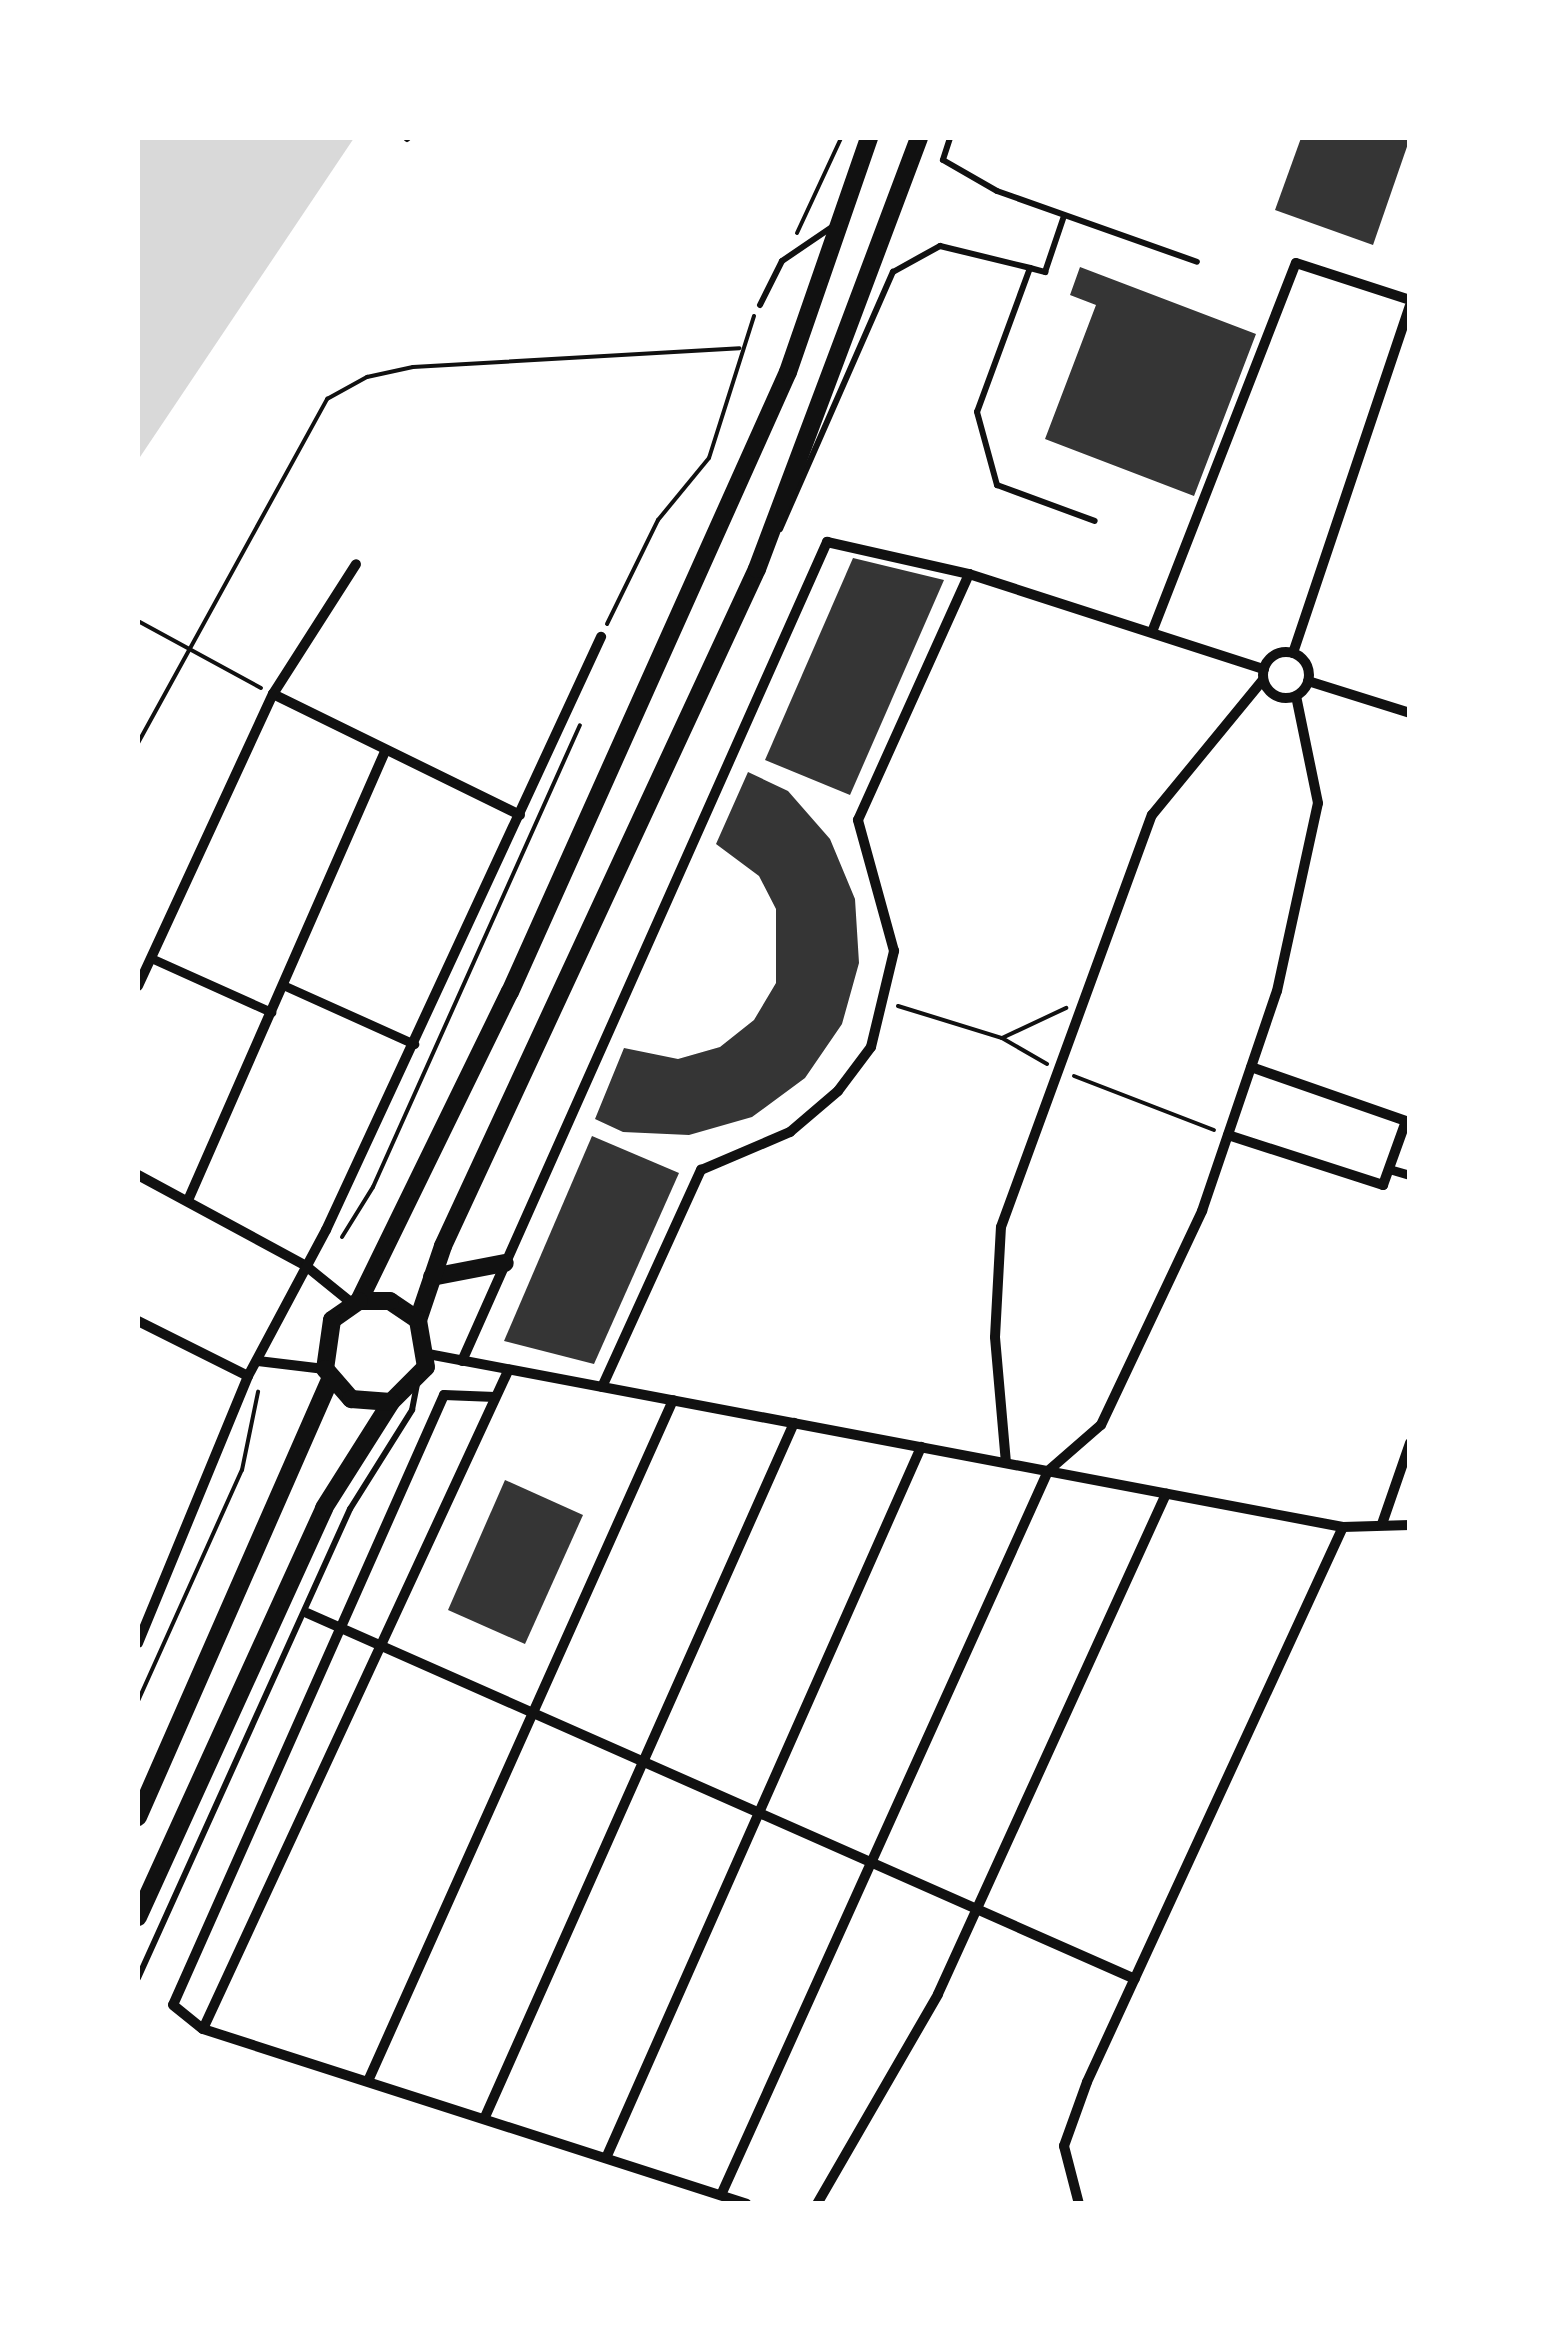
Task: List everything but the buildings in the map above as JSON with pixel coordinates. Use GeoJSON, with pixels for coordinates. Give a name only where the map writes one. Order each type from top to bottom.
{"type":"FeatureCollection","features":[{"type":"Feature","properties":{"kind":"main road"},"geometry":{"type":"LineString","coordinates":[[138,1817],[328,1374],[332,1320],[356,1302],[510,992],[788,372],[869,138]]}},
{"type":"Feature","properties":{"kind":"main road"},"geometry":{"type":"LineString","coordinates":[[138,1917],[324,1508],[391,1402],[417,1384],[428,1354],[418,1320],[432,1277],[757,568],[918,138]]}},
{"type":"Feature","properties":{"kind":"main road"},"geometry":{"type":"LineString","coordinates":[[432,1277],[505,1263]]}},
{"type":"Feature","properties":{"kind":"main road"},"geometry":{"type":"LineString","coordinates":[[356,1302],[390,1300],[418,1320]]}},
{"type":"Feature","properties":{"kind":"main road"},"geometry":{"type":"LineString","coordinates":[[328,1374],[351,1398],[391,1402]]}},
{"type":"Feature","properties":{"kind":"street"},"geometry":{"type":"LineString","coordinates":[[1006,1463],[995,1337],[1000,1227],[1152,815],[1264,674],[1293,653],[1410,303],[1296,262],[1152,632]]}},
{"type":"Feature","properties":{"kind":"street"},"geometry":{"type":"LineString","coordinates":[[462,1360],[827,542],[969,574],[1152,632],[1264,674],[1282,698],[1296,696],[1308,681]]}},
{"type":"Feature","properties":{"kind":"street"},"geometry":{"type":"LineString","coordinates":[[138,986],[273,694],[356,564]]}},
{"type":"Feature","properties":{"kind":"street"},"geometry":{"type":"LineString","coordinates":[[602,1387],[701,1170],[790,1132],[838,1091],[870,1047],[894,951],[858,820],[969,574]]}},
{"type":"Feature","properties":{"kind":"street"},"geometry":{"type":"LineString","coordinates":[[139,1634],[248,1376],[263,1361],[308,1268],[600,637]]}},
{"type":"Feature","properties":{"kind":"street"},"geometry":{"type":"LineString","coordinates":[[1293,653],[1308,681],[1410,713]]}},
{"type":"Feature","properties":{"kind":"street"},"geometry":{"type":"LineString","coordinates":[[273,694],[520,815]]}},
{"type":"Feature","properties":{"kind":"street"},"geometry":{"type":"LineString","coordinates":[[721,2195],[1048,1471],[1101,1425],[1142,1353],[1228,1136],[1252,1067],[1318,802],[1296,696]]}},
{"type":"Feature","properties":{"kind":"street"},"geometry":{"type":"LineString","coordinates":[[189,1198],[386,750]]}},
{"type":"Feature","properties":{"kind":"street"},"geometry":{"type":"LineString","coordinates":[[151,958],[271,1012]]}},
{"type":"Feature","properties":{"kind":"street"},"geometry":{"type":"LineString","coordinates":[[283,985],[414,1044]]}},
{"type":"Feature","properties":{"kind":"street"},"geometry":{"type":"LineString","coordinates":[[1228,1136],[1383,1185],[1406,1121],[1252,1067]]}},
{"type":"Feature","properties":{"kind":"street"},"geometry":{"type":"LineString","coordinates":[[1389,1169],[1410,1175]]}},
{"type":"Feature","properties":{"kind":"street"},"geometry":{"type":"LineString","coordinates":[[138,1175],[189,1198],[308,1268],[356,1302]]}},
{"type":"Feature","properties":{"kind":"street"},"geometry":{"type":"LineString","coordinates":[[138,1320],[248,1376]]}},
{"type":"Feature","properties":{"kind":"street"},"geometry":{"type":"LineString","coordinates":[[428,1354],[1343,1527],[1410,1525]]}},
{"type":"Feature","properties":{"kind":"street"},"geometry":{"type":"LineString","coordinates":[[263,1361],[328,1374]]}},
{"type":"Feature","properties":{"kind":"street"},"geometry":{"type":"LineString","coordinates":[[202,2029],[509,1369]]}},
{"type":"Feature","properties":{"kind":"street"},"geometry":{"type":"LineString","coordinates":[[495,1397],[444,1395],[178,1978],[178,2018],[747,2204]]}},
{"type":"Feature","properties":{"kind":"street"},"geometry":{"type":"LineString","coordinates":[[368,2080],[673,1400]]}},
{"type":"Feature","properties":{"kind":"street"},"geometry":{"type":"LineString","coordinates":[[486,2117],[794,1424]]}},
{"type":"Feature","properties":{"kind":"street"},"geometry":{"type":"LineString","coordinates":[[1382,1524],[1410,1443]]}},
{"type":"Feature","properties":{"kind":"street"},"geometry":{"type":"LineString","coordinates":[[606,2158],[920,1447]]}},
{"type":"Feature","properties":{"kind":"street"},"geometry":{"type":"LineString","coordinates":[[817,2204],[979,1910],[1166,1494]]}},
{"type":"Feature","properties":{"kind":"street"},"geometry":{"type":"LineString","coordinates":[[1079,2204],[1064,2146],[1135,1979],[1343,1527]]}},
{"type":"Feature","properties":{"kind":"street"},"geometry":{"type":"LineString","coordinates":[[307,1613],[1135,1979]]}},
{"type":"Feature","properties":{"kind":"lane"},"geometry":{"type":"LineString","coordinates":[[950,138],[942,160],[997,192],[1197,262]]}},
{"type":"Feature","properties":{"kind":"lane"},"geometry":{"type":"LineString","coordinates":[[757,568],[804,488],[893,272],[940,246],[976,250],[1045,272],[1064,216]]}},
{"type":"Feature","properties":{"kind":"lane"},"geometry":{"type":"LineString","coordinates":[[760,304],[782,261],[840,222]]}},
{"type":"Feature","properties":{"kind":"lane"},"geometry":{"type":"LineString","coordinates":[[1030,268],[977,412],[997,486],[1094,521]]}},
{"type":"Feature","properties":{"kind":"lane"},"geometry":{"type":"LineString","coordinates":[[138,1978],[417,1384]]}},
{"type":"Feature","properties":{"kind":"path"},"geometry":{"type":"LineString","coordinates":[[782,261],[841,138]]}},
{"type":"Feature","properties":{"kind":"path"},"geometry":{"type":"LineString","coordinates":[[600,637],[658,520],[709,458],[739,348],[760,304]]}},
{"type":"Feature","properties":{"kind":"path"},"geometry":{"type":"LineString","coordinates":[[138,743],[327,399],[367,377],[739,348]]}},
{"type":"Feature","properties":{"kind":"path"},"geometry":{"type":"LineString","coordinates":[[138,621],[273,694]]}},
{"type":"Feature","properties":{"kind":"path"},"geometry":{"type":"LineString","coordinates":[[308,1268],[374,1187],[584,715]]}},
{"type":"Feature","properties":{"kind":"path"},"geometry":{"type":"LineString","coordinates":[[1002,1038],[1085,998]]}},
{"type":"Feature","properties":{"kind":"path"},"geometry":{"type":"LineString","coordinates":[[138,1701],[242,1470],[263,1361]]}},
{"type":"Feature","properties":{"kind":"shaded area"},"geometry":{"type":"Polygon","coordinates":[[[138,138],[354,138],[138,460],[138,138]]]}}]}
